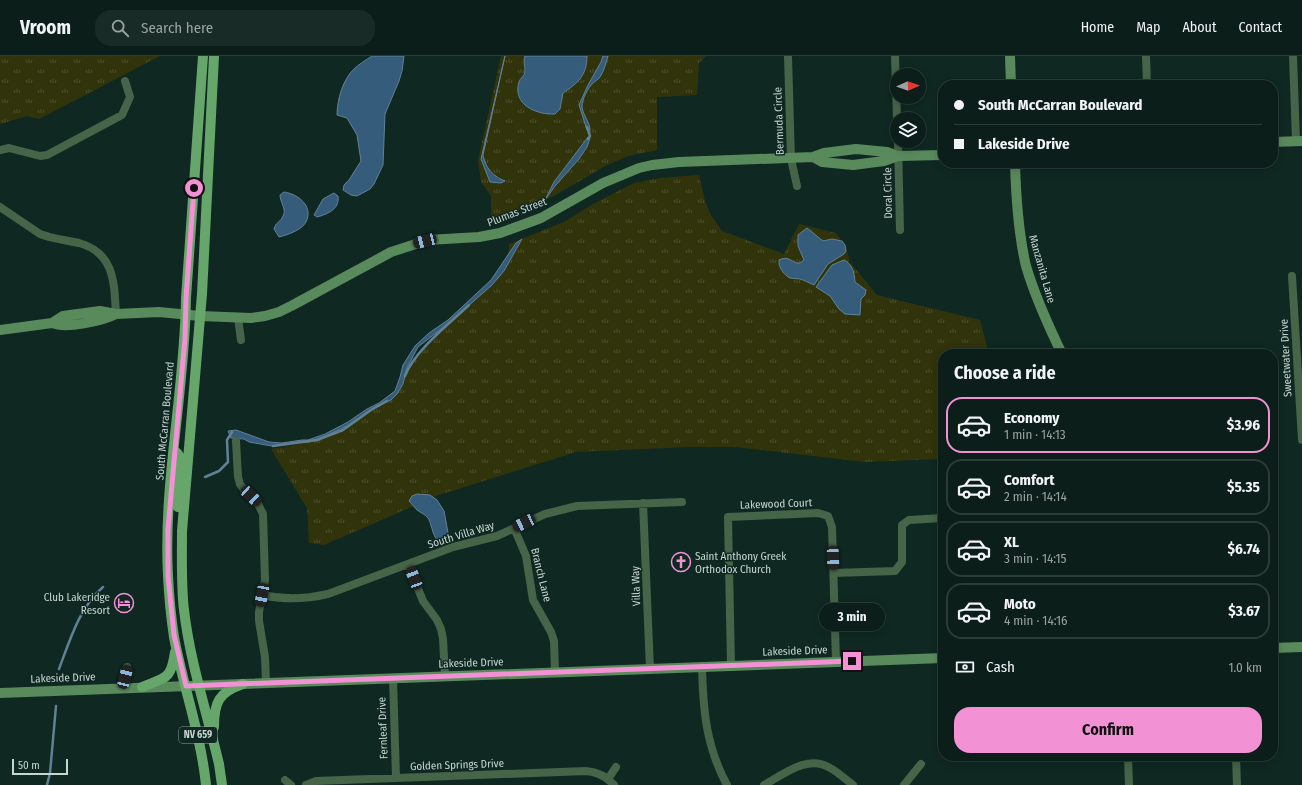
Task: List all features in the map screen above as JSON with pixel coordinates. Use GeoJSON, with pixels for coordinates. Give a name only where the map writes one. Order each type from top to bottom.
{"type":"FeatureCollection","features":[{"type":"Feature","properties":{"kind":"main road","name":"South McCarran Boulevard"},"geometry":{"type":"LineString","coordinates":[[203,56],[185,338],[169,508],[168,576],[174,635],[202,755],[206,785]]}},
{"type":"Feature","properties":{"kind":"main road","name":"NV 659"},"geometry":{"type":"LineString","coordinates":[[214,56],[200,316],[182,531],[184,609],[189,638],[219,764],[222,785]]}},
{"type":"Feature","properties":{"kind":"main road"},"geometry":{"type":"LineString","coordinates":[[174,450],[180,458],[178,510],[182,531]]}},
{"type":"Feature","properties":{"kind":"main road"},"geometry":{"type":"LineString","coordinates":[[142,687],[163,678],[171,671],[176,646]]}},
{"type":"Feature","properties":{"kind":"main road"},"geometry":{"type":"LineString","coordinates":[[214,741],[215,709],[221,696],[226,691],[243,684]]}},
{"type":"Feature","properties":{"kind":"street","name":"Bermuda Circle"},"geometry":{"type":"LineString","coordinates":[[788,56],[791,159],[797,186]]}},
{"type":"Feature","properties":{"kind":"street"},"geometry":{"type":"LineString","coordinates":[[895,56],[897,112]]}},
{"type":"Feature","properties":{"kind":"street"},"geometry":{"type":"LineString","coordinates":[[1010,56],[1011,80]]}},
{"type":"Feature","properties":{"kind":"street"},"geometry":{"type":"LineString","coordinates":[[1146,56],[1147,80]]}},
{"type":"Feature","properties":{"kind":"street"},"geometry":{"type":"LineString","coordinates":[[1278,142],[1299,141],[1293,56]]}},
{"type":"Feature","properties":{"kind":"street"},"geometry":{"type":"LineString","coordinates":[[0,150],[9,148],[40,156],[47,155],[122,115],[130,97],[125,81]]}},
{"type":"Feature","properties":{"kind":"street","name":"Doral Circle"},"geometry":{"type":"LineString","coordinates":[[898,148],[900,230]]}},
{"type":"Feature","properties":{"kind":"street","name":"Plumas Street"},"geometry":{"type":"LineString","coordinates":[[0,330],[52,323],[63,316],[100,311],[116,314],[144,312],[238,318],[264,316],[278,312],[291,303],[378,258],[397,250],[428,240],[479,238],[500,233],[540,218],[602,183],[638,168],[652,165],[679,162],[791,159],[813,157],[824,153],[856,149],[883,151],[898,156]]}},
{"type":"Feature","properties":{"kind":"street","name":"Plumas Street"},"geometry":{"type":"LineString","coordinates":[[813,157],[822,162],[853,166],[884,161],[898,156],[938,155]]}},
{"type":"Feature","properties":{"kind":"street","name":"Manzanita Lane"},"geometry":{"type":"LineString","coordinates":[[1014,168],[1017,214],[1026,266],[1036,296],[1060,349]]}},
{"type":"Feature","properties":{"kind":"street"},"geometry":{"type":"LineString","coordinates":[[0,206],[40,234],[86,246],[103,258],[108,263],[112,275],[116,314]]}},
{"type":"Feature","properties":{"kind":"street","name":"Sweetwater Drive"},"geometry":{"type":"LineString","coordinates":[[1292,276],[1302,440]]}},
{"type":"Feature","properties":{"kind":"street"},"geometry":{"type":"LineString","coordinates":[[238,318],[241,340]]}},
{"type":"Feature","properties":{"kind":"street"},"geometry":{"type":"LineString","coordinates":[[236,441],[238,477],[240,484],[244,490],[257,502],[263,514],[265,580],[259,612],[259,621],[265,657],[266,683]]}},
{"type":"Feature","properties":{"kind":"street","name":"South Villa Way"},"geometry":{"type":"LineString","coordinates":[[262,595],[276,598],[315,597],[328,594],[453,547],[497,536],[545,514],[560,509],[577,506],[682,502]]}},
{"type":"Feature","properties":{"kind":"street","name":"Villa Way"},"geometry":{"type":"LineString","coordinates":[[643,503],[650,668]]}},
{"type":"Feature","properties":{"kind":"street","name":"Lakewood Court"},"geometry":{"type":"LineString","coordinates":[[731,666],[728,517],[818,513],[828,516],[832,527],[836,662]]}},
{"type":"Feature","properties":{"kind":"street"},"geometry":{"type":"LineString","coordinates":[[834,573],[895,570],[902,562],[902,525],[909,520],[938,518]]}},
{"type":"Feature","properties":{"kind":"street","name":"Branch Lane"},"geometry":{"type":"LineString","coordinates":[[514,528],[526,556],[533,600],[551,632],[554,641],[555,672]]}},
{"type":"Feature","properties":{"kind":"street"},"geometry":{"type":"LineString","coordinates":[[408,564],[423,601],[437,620],[441,629],[444,639],[445,676]]}},
{"type":"Feature","properties":{"kind":"street"},"geometry":{"type":"LineString","coordinates":[[1278,648],[1302,647]]}},
{"type":"Feature","properties":{"kind":"street","name":"Lakeside Drive"},"geometry":{"type":"LineString","coordinates":[[0,693],[938,658]]}},
{"type":"Feature","properties":{"kind":"street"},"geometry":{"type":"LineString","coordinates":[[702,666],[703,703],[709,740],[715,759],[727,785]]}},
{"type":"Feature","properties":{"kind":"street"},"geometry":{"type":"LineString","coordinates":[[122,688],[127,667]]}},
{"type":"Feature","properties":{"kind":"street","name":"Fernleaf Drive"},"geometry":{"type":"LineString","coordinates":[[393,678],[396,778]]}},
{"type":"Feature","properties":{"kind":"street"},"geometry":{"type":"LineString","coordinates":[[1128,761],[1129,785]]}},
{"type":"Feature","properties":{"kind":"street"},"geometry":{"type":"LineString","coordinates":[[1236,761],[1237,785]]}},
{"type":"Feature","properties":{"kind":"street"},"geometry":{"type":"LineString","coordinates":[[764,785],[807,763],[823,764],[853,785]]}},
{"type":"Feature","properties":{"kind":"street"},"geometry":{"type":"LineString","coordinates":[[904,785],[921,764]]}},
{"type":"Feature","properties":{"kind":"street"},"geometry":{"type":"LineString","coordinates":[[614,785],[608,778],[616,767]]}},
{"type":"Feature","properties":{"kind":"street","name":"Golden Springs Drive"},"geometry":{"type":"LineString","coordinates":[[306,785],[316,781],[586,771],[601,774],[608,778]]}},
{"type":"Feature","properties":{"kind":"green space"},"geometry":{"type":"Polygon","coordinates":[[[0,56],[160,56],[39,119],[27,116],[0,124],[0,56]]]}},
{"type":"Feature","properties":{"kind":"green space"},"geometry":{"type":"Polygon","coordinates":[[[501,56],[706,56],[699,63],[697,95],[657,97],[657,150],[628,156],[605,166],[554,196],[504,216],[492,218],[491,196],[481,182],[478,160],[501,56]]]}},
{"type":"Feature","properties":{"kind":"green space"},"geometry":{"type":"Polygon","coordinates":[[[699,175],[705,201],[711,215],[722,231],[784,254],[799,224],[836,233],[846,247],[850,262],[877,295],[980,320],[988,349],[938,349],[938,459],[865,462],[735,447],[688,447],[576,452],[439,495],[324,545],[309,543],[307,508],[271,449],[305,443],[345,430],[376,407],[402,384],[408,368],[432,340],[497,279],[508,261],[509,244],[564,222],[593,204],[634,183],[660,178],[699,175]]]}},
{"type":"Feature","properties":{"kind":"water"},"geometry":{"type":"Polygon","coordinates":[[[372,56],[404,56],[399,81],[385,114],[383,165],[370,189],[357,196],[351,195],[343,190],[344,185],[361,161],[357,135],[347,118],[337,115],[337,109],[341,90],[350,73],[372,56]]]}},
{"type":"Feature","properties":{"kind":"water"},"geometry":{"type":"Polygon","coordinates":[[[505,56],[483,155],[488,168],[497,177],[505,181],[501,183],[490,182],[481,159],[505,56]]]}},
{"type":"Feature","properties":{"kind":"water"},"geometry":{"type":"Polygon","coordinates":[[[525,56],[587,56],[587,63],[581,78],[563,93],[560,109],[555,114],[541,113],[534,110],[528,107],[519,97],[518,90],[520,81],[525,73],[525,56]]]}},
{"type":"Feature","properties":{"kind":"water"},"geometry":{"type":"Polygon","coordinates":[[[603,56],[608,56],[603,72],[589,88],[582,103],[583,112],[590,127],[590,130],[587,130],[579,105],[603,56]]]}},
{"type":"Feature","properties":{"kind":"water"},"geometry":{"type":"Polygon","coordinates":[[[588,137],[590,138],[587,147],[579,159],[555,186],[545,200],[554,182],[588,137]]]}},
{"type":"Feature","properties":{"kind":"water"},"geometry":{"type":"Polygon","coordinates":[[[284,192],[294,195],[303,202],[308,211],[308,216],[304,225],[298,230],[279,237],[274,229],[284,215],[280,195],[284,192]]]}},
{"type":"Feature","properties":{"kind":"water"},"geometry":{"type":"Polygon","coordinates":[[[334,193],[338,196],[338,201],[335,208],[321,216],[317,217],[314,215],[323,199],[334,193]]]}},
{"type":"Feature","properties":{"kind":"water"},"geometry":{"type":"Polygon","coordinates":[[[807,228],[823,241],[832,239],[842,241],[845,245],[846,251],[844,254],[828,264],[814,285],[802,279],[788,277],[779,265],[779,260],[784,258],[796,263],[800,263],[804,260],[798,246],[798,235],[807,228]]]}},
{"type":"Feature","properties":{"kind":"water"},"geometry":{"type":"Polygon","coordinates":[[[522,239],[504,271],[492,285],[450,322],[418,347],[407,368],[403,384],[391,400],[378,405],[347,426],[309,442],[272,446],[249,442],[244,439],[231,438],[228,431],[236,430],[269,442],[282,443],[308,440],[325,434],[379,403],[395,391],[403,365],[415,346],[429,333],[448,320],[491,280],[516,243],[522,239]]]}},
{"type":"Feature","properties":{"kind":"water"},"geometry":{"type":"Polygon","coordinates":[[[844,260],[852,269],[855,282],[866,290],[865,295],[861,299],[860,315],[845,314],[839,309],[830,296],[816,287],[832,265],[844,260]]]}},
{"type":"Feature","properties":{"kind":"water"},"geometry":{"type":"Polygon","coordinates":[[[417,494],[430,495],[437,500],[444,511],[449,538],[444,541],[440,541],[434,536],[428,518],[417,510],[409,501],[412,496],[417,494]]]}},
{"type":"Feature","properties":{"kind":"waterway"},"geometry":{"type":"LineString","coordinates":[[587,127],[590,136],[588,139]]}},
{"type":"Feature","properties":{"kind":"waterway"},"geometry":{"type":"LineString","coordinates":[[405,376],[416,357],[424,347],[469,305]]}},
{"type":"Feature","properties":{"kind":"waterway"},"geometry":{"type":"LineString","coordinates":[[273,446],[317,440],[343,430],[371,410],[387,401]]}},
{"type":"Feature","properties":{"kind":"waterway"},"geometry":{"type":"LineString","coordinates":[[205,477],[219,471],[228,462],[227,440],[232,432]]}},
{"type":"Feature","properties":{"kind":"waterway"},"geometry":{"type":"LineString","coordinates":[[59,669],[71,636],[81,615],[95,595],[103,587]]}},
{"type":"Feature","properties":{"kind":"waterway"},"geometry":{"type":"LineString","coordinates":[[47,785],[50,773],[56,706]]}},
{"type":"Feature","properties":{"kind":"place","name":"Saint Anthony Greek Orthodox Church"},"geometry":{"type":"Point","coordinates":[681,562]}},
{"type":"Feature","properties":{"kind":"place","name":"Club Lakeridge Resort"},"geometry":{"type":"Point","coordinates":[124,603]}},
{"type":"Feature","properties":{"kind":"route"},"geometry":{"type":"LineString","coordinates":[[194,188],[186,298],[185,338],[168,529],[168,576],[174,635],[186,686],[852,661]]}}]}
